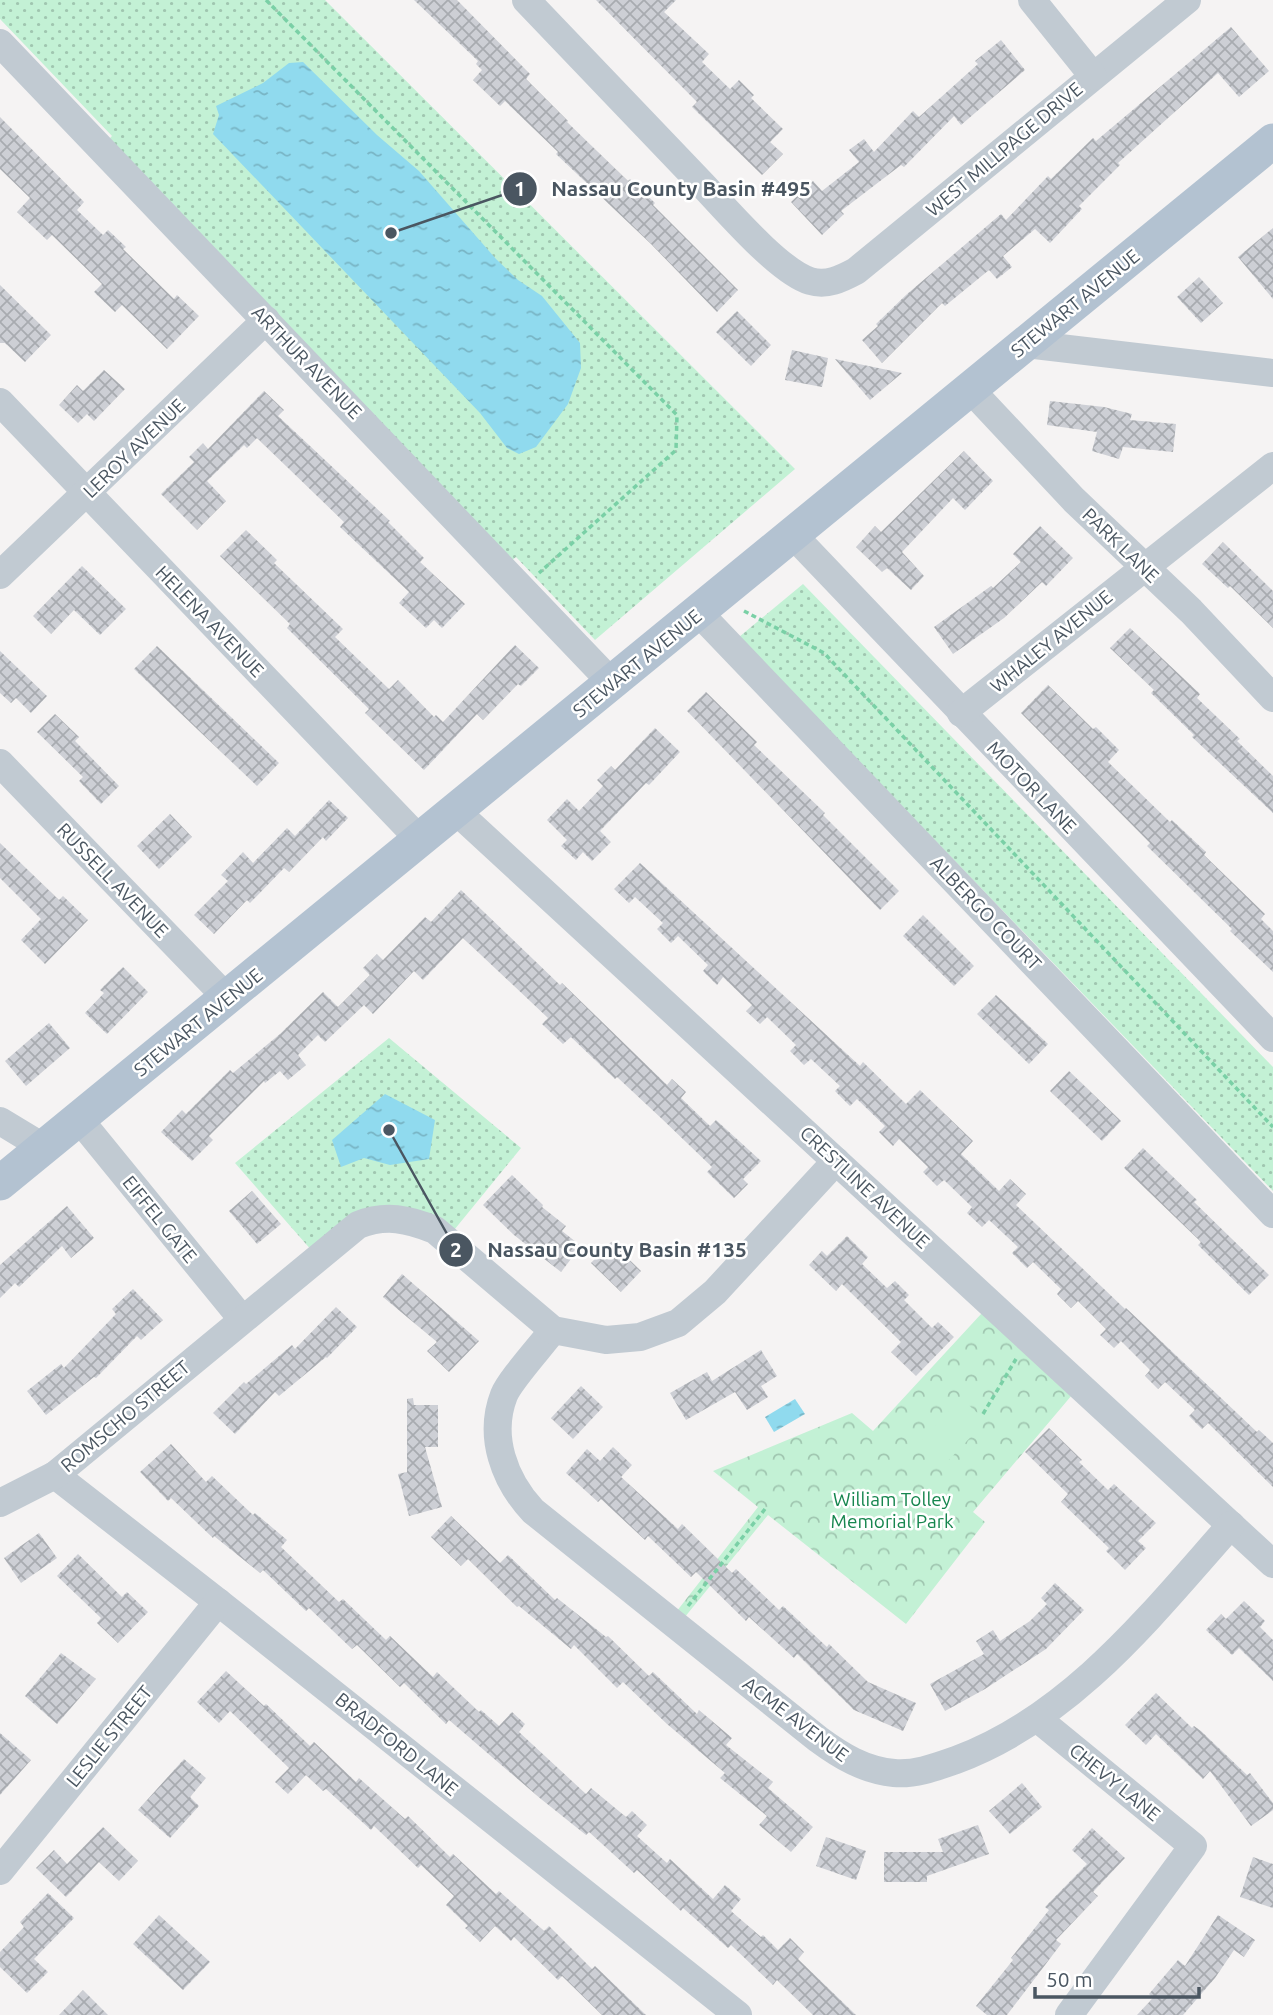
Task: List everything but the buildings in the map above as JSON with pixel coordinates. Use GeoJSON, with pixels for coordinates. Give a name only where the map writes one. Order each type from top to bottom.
{"type":"FeatureCollection","features":[{"type":"Feature","properties":{"kind":"main road","name":"STEWART AVENUE"},"geometry":{"type":"LineString","coordinates":[[0,1184],[1273,141]]}},
{"type":"Feature","properties":{"kind":"street","name":"WEST MILLPAGE DRIVE"},"geometry":{"type":"LineString","coordinates":[[526,0],[746,230],[788,269],[823,283],[841,279],[856,271],[1187,0]]}},
{"type":"Feature","properties":{"kind":"street"},"geometry":{"type":"LineString","coordinates":[[1032,0],[1093,76]]}},
{"type":"Feature","properties":{"kind":"street","name":"ARTHUR AVENUE"},"geometry":{"type":"LineString","coordinates":[[0,43],[612,683]]}},
{"type":"Feature","properties":{"kind":"street","name":"LEROY AVENUE"},"geometry":{"type":"LineString","coordinates":[[0,575],[267,320]]}},
{"type":"Feature","properties":{"kind":"street"},"geometry":{"type":"LineString","coordinates":[[1026,344],[1273,373]]}},
{"type":"Feature","properties":{"kind":"street","name":"PARK LANE"},"geometry":{"type":"LineString","coordinates":[[970,390],[1074,500],[1191,611],[1273,698]]}},
{"type":"Feature","properties":{"kind":"street","name":"HELENA AVENUE"},"geometry":{"type":"LineString","coordinates":[[0,402],[420,840]]}},
{"type":"Feature","properties":{"kind":"street","name":"WHALEY AVENUE"},"geometry":{"type":"LineString","coordinates":[[961,713],[1143,566],[1273,466]]}},
{"type":"Feature","properties":{"kind":"street","name":"MOTOR LANE"},"geometry":{"type":"LineString","coordinates":[[793,535],[1273,1038]]}},
{"type":"Feature","properties":{"kind":"street","name":"ALBERGO COURT"},"geometry":{"type":"LineString","coordinates":[[708,605],[1273,1214]]}},
{"type":"Feature","properties":{"kind":"street","name":"RUSSELL AVENUE"},"geometry":{"type":"LineString","coordinates":[[0,763],[226,998]]}},
{"type":"Feature","properties":{"kind":"street","name":"CRESTLINE AVENUE"},"geometry":{"type":"LineString","coordinates":[[456,811],[1273,1563]]}},
{"type":"Feature","properties":{"kind":"street","name":"EIFFEL GATE"},"geometry":{"type":"LineString","coordinates":[[79,1119],[242,1319]]}},
{"type":"Feature","properties":{"kind":"street"},"geometry":{"type":"LineString","coordinates":[[0,1121],[43,1147]]}},
{"type":"Feature","properties":{"kind":"street"},"geometry":{"type":"LineString","coordinates":[[553,1330],[606,1340],[640,1337],[678,1323],[715,1292],[836,1161]]}},
{"type":"Feature","properties":{"kind":"street","name":"ROMSCHO STREET"},"geometry":{"type":"LineString","coordinates":[[0,1503],[55,1475],[358,1225],[372,1220],[394,1217],[435,1230],[553,1330]]}},
{"type":"Feature","properties":{"kind":"street","name":"ACME AVENUE"},"geometry":{"type":"LineString","coordinates":[[553,1330],[504,1394],[498,1424],[502,1460],[507,1476],[518,1495],[533,1511],[818,1739],[840,1756],[863,1767],[896,1773],[929,1770],[977,1752],[1038,1719],[1098,1670],[1231,1525]]}},
{"type":"Feature","properties":{"kind":"street","name":"BRADFORD LANE"},"geometry":{"type":"LineString","coordinates":[[55,1475],[738,2015]]}},
{"type":"Feature","properties":{"kind":"street","name":"LESLIE STREET"},"geometry":{"type":"LineString","coordinates":[[0,1871],[218,1602]]}},
{"type":"Feature","properties":{"kind":"street","name":"CHEVY LANE"},"geometry":{"type":"LineString","coordinates":[[1038,1719],[1193,1846],[1069,2015]]}},
{"type":"Feature","properties":{"kind":"path"},"geometry":{"type":"LineString","coordinates":[[266,0],[677,415],[676,450],[522,588]]}},
{"type":"Feature","properties":{"kind":"path"},"geometry":{"type":"LineString","coordinates":[[708,605],[824,653],[1273,1128]]}},
{"type":"Feature","properties":{"kind":"path"},"geometry":{"type":"LineString","coordinates":[[983,1414],[1017,1358]]}},
{"type":"Feature","properties":{"kind":"path"},"geometry":{"type":"LineString","coordinates":[[685,1609],[765,1509]]}},
{"type":"Feature","properties":{"kind":"green space"},"geometry":{"type":"Polygon","coordinates":[[[0,0],[325,0],[795,469],[595,640],[516,557],[510,562],[103,145],[112,136],[0,19],[0,0]]]}},
{"type":"Feature","properties":{"kind":"green space"},"geometry":{"type":"Polygon","coordinates":[[[803,584],[1273,1067],[1273,1191],[739,637],[803,584]]]}},
{"type":"Feature","properties":{"kind":"green space"},"geometry":{"type":"Polygon","coordinates":[[[389,1038],[521,1148],[450,1235],[423,1215],[313,1252],[235,1163],[389,1038]]]}},
{"type":"Feature","properties":{"kind":"green space","name":"William Tolley Memorial Park"},"geometry":{"type":"Polygon","coordinates":[[[982,1313],[1072,1395],[973,1512],[985,1522],[906,1624],[768,1515],[680,1623],[673,1616],[758,1507],[713,1471],[852,1413],[873,1431],[982,1313]]]}},
{"type":"Feature","properties":{"kind":"green space"},"geometry":{"type":"Polygon","coordinates":[[[961,1398],[986,1421],[946,1463],[922,1440],[961,1398]]]}},
{"type":"Feature","properties":{"kind":"water"},"geometry":{"type":"Polygon","coordinates":[[[303,62],[377,135],[419,171],[496,259],[518,280],[542,296],[580,343],[581,368],[568,404],[536,447],[519,454],[507,448],[480,413],[213,134],[219,115],[216,106],[263,83],[289,63],[303,62]]]}},
{"type":"Feature","properties":{"kind":"water"},"geometry":{"type":"Polygon","coordinates":[[[385,1094],[435,1120],[429,1159],[390,1165],[364,1158],[341,1167],[332,1140],[385,1094]]]}},
{"type":"Feature","properties":{"kind":"water"},"geometry":{"type":"Polygon","coordinates":[[[795,1399],[805,1414],[774,1432],[765,1417],[795,1399]]]}},
{"type":"Feature","properties":{"kind":"place","name":"Nassau County Basin #495"},"geometry":{"type":"Point","coordinates":[391,233]}},
{"type":"Feature","properties":{"kind":"place","name":"Nassau County Basin #135"},"geometry":{"type":"Point","coordinates":[389,1130]}}]}
